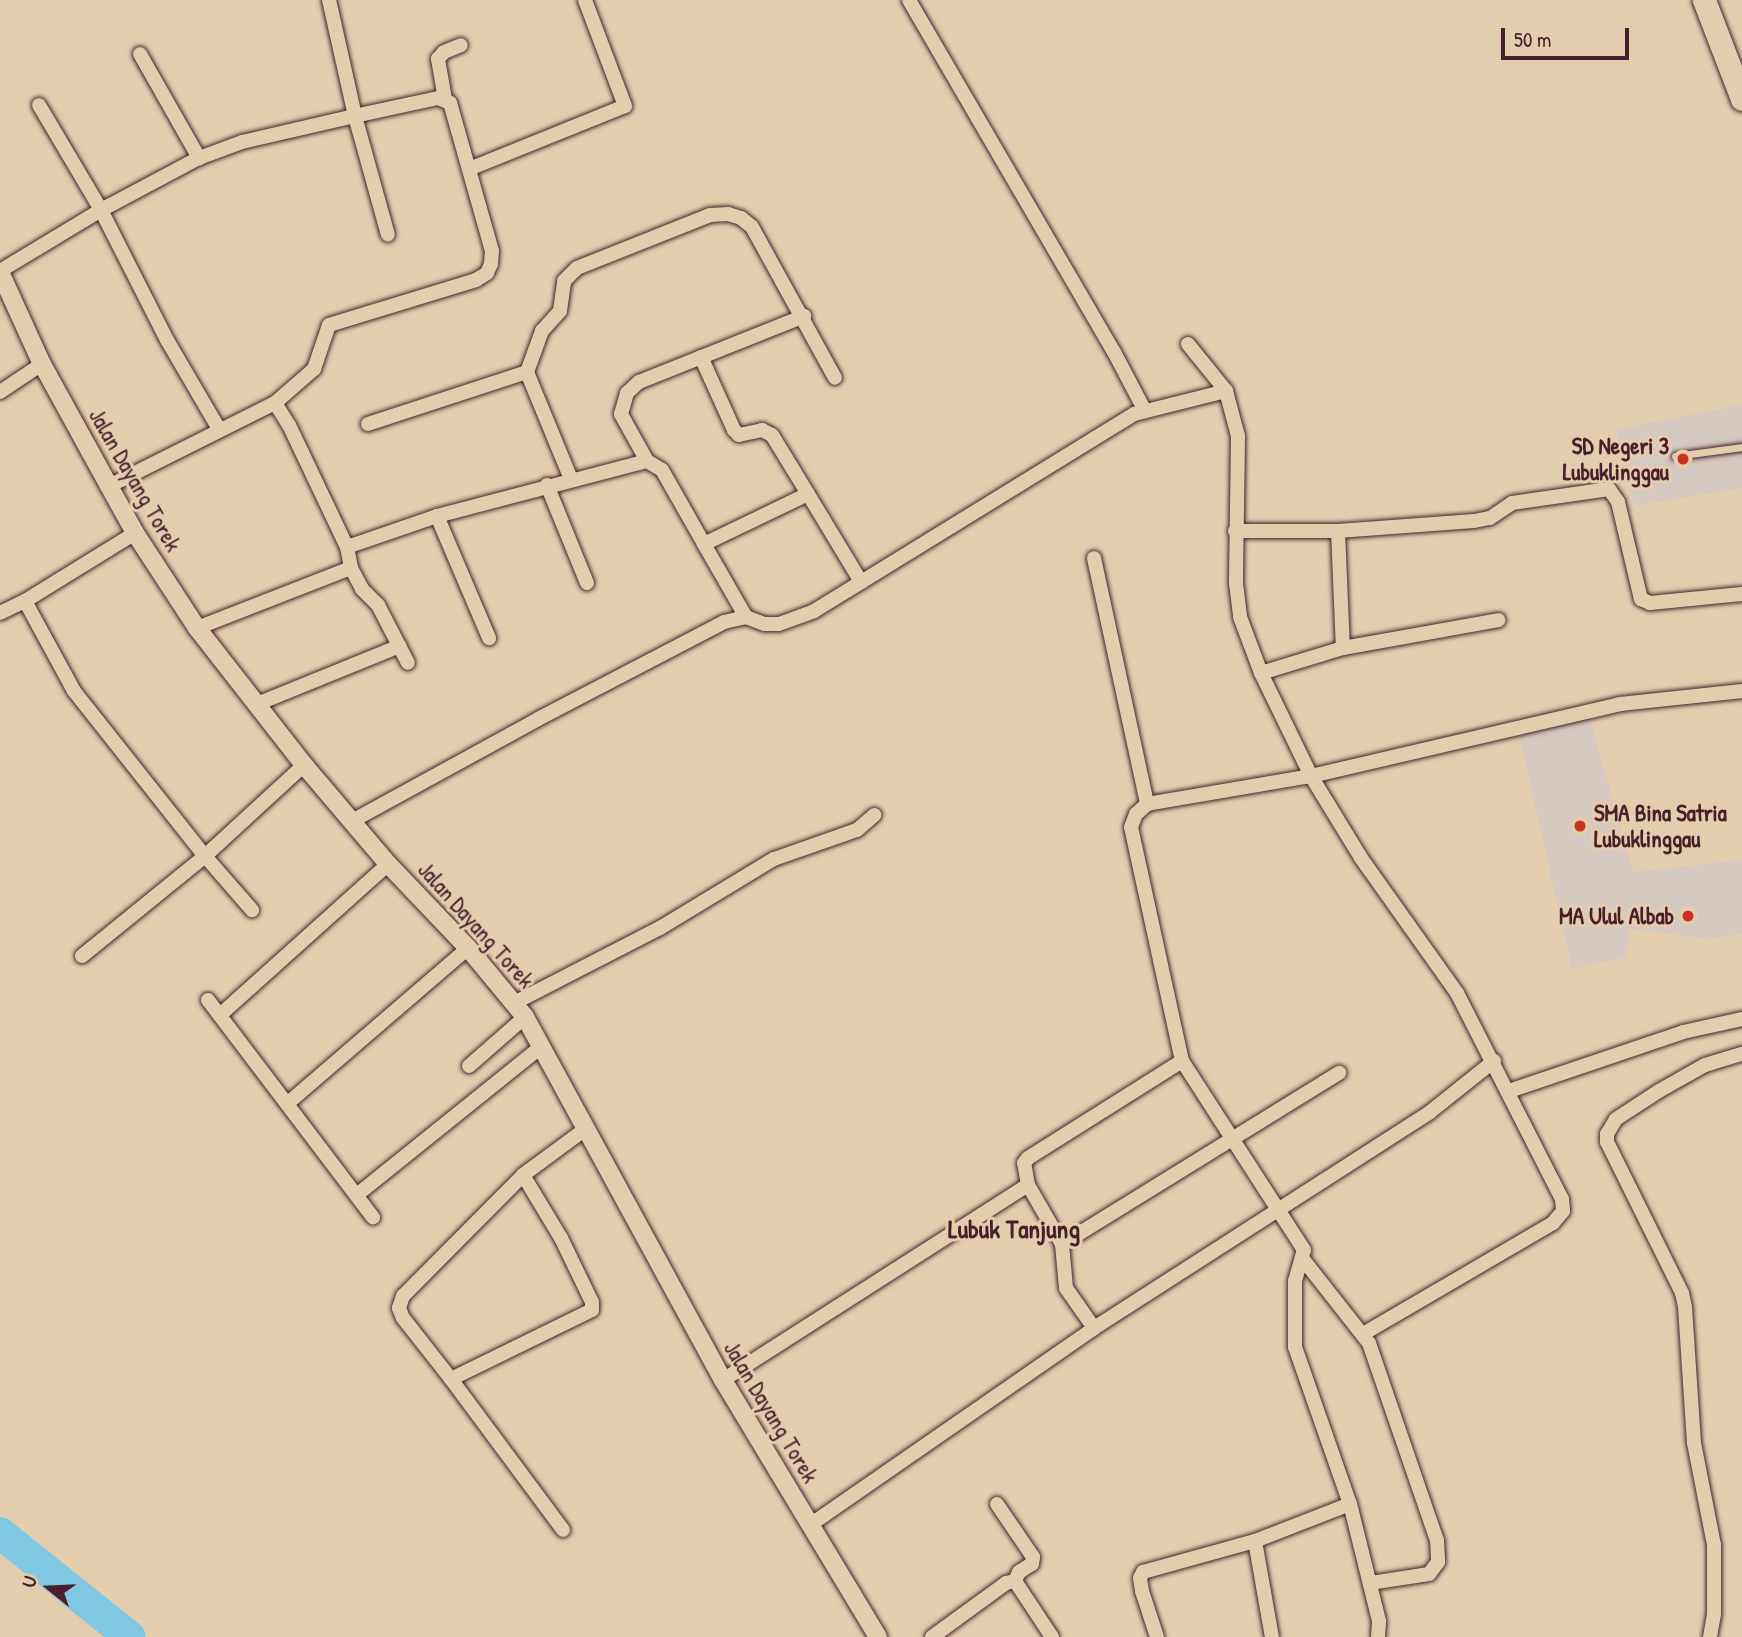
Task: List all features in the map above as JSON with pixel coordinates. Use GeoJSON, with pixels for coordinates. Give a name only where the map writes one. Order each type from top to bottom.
{"type":"FeatureCollection","features":[{"type":"Feature","properties":{"kind":"highway"},"geometry":{"type":"LineString","coordinates":[[1704,0],[1742,99]]}},
{"type":"Feature","properties":{"kind":"street"},"geometry":{"type":"LineString","coordinates":[[329,0],[355,116],[388,235]]}},
{"type":"Feature","properties":{"kind":"street"},"geometry":{"type":"LineString","coordinates":[[469,169],[625,106],[585,0]]}},
{"type":"Feature","properties":{"kind":"street"},"geometry":{"type":"LineString","coordinates":[[909,0],[1114,352],[1144,411]]}},
{"type":"Feature","properties":{"kind":"street"},"geometry":{"type":"LineString","coordinates":[[109,486],[219,429],[275,404],[314,369],[329,325],[476,280],[487,273],[492,251],[450,103],[446,99],[438,59],[444,52],[461,45]]}},
{"type":"Feature","properties":{"kind":"street"},"geometry":{"type":"LineString","coordinates":[[139,54],[199,158]]}},
{"type":"Feature","properties":{"kind":"street"},"geometry":{"type":"LineString","coordinates":[[0,271],[101,211],[199,158],[242,142],[355,116],[446,99]]}},
{"type":"Feature","properties":{"kind":"street"},"geometry":{"type":"LineString","coordinates":[[38,106],[101,211],[167,340],[219,429]]}},
{"type":"Feature","properties":{"kind":"street"},"geometry":{"type":"LineString","coordinates":[[571,479],[527,372],[542,331],[560,311],[564,281],[577,268],[710,215],[728,214],[741,218],[752,227],[804,316],[835,378]]}},
{"type":"Feature","properties":{"kind":"street","name":"Jalan Dayang Torek"},"geometry":{"type":"LineString","coordinates":[[0,271],[42,364],[109,486],[135,533],[197,628],[304,765],[388,864],[468,948],[519,1010],[723,1380],[878,1637]]}},
{"type":"Feature","properties":{"kind":"street"},"geometry":{"type":"LineString","coordinates":[[746,617],[662,470],[647,461],[621,414],[627,393],[639,382],[804,316]]}},
{"type":"Feature","properties":{"kind":"street"},"geometry":{"type":"LineString","coordinates":[[1188,344],[1226,391],[1238,436],[1236,583],[1240,617],[1261,673],[1311,776],[1361,858],[1457,993],[1510,1091],[1562,1199],[1563,1212],[1553,1223],[1363,1334]]}},
{"type":"Feature","properties":{"kind":"street"},"geometry":{"type":"LineString","coordinates":[[701,357],[734,430],[740,435],[762,430],[772,435],[861,582]]}},
{"type":"Feature","properties":{"kind":"street"},"geometry":{"type":"LineString","coordinates":[[0,392],[42,364]]}},
{"type":"Feature","properties":{"kind":"street"},"geometry":{"type":"LineString","coordinates":[[368,424],[527,372]]}},
{"type":"Feature","properties":{"kind":"street"},"geometry":{"type":"LineString","coordinates":[[352,821],[538,719],[724,622],[746,617],[764,624],[779,624],[814,611],[1090,438],[1144,411],[1226,391]]}},
{"type":"Feature","properties":{"kind":"street"},"geometry":{"type":"LineString","coordinates":[[275,404],[289,425],[347,547],[351,568],[362,589],[378,605],[408,663]]}},
{"type":"Feature","properties":{"kind":"street"},"geometry":{"type":"LineString","coordinates":[[347,547],[437,516],[547,485],[647,461]]}},
{"type":"Feature","properties":{"kind":"street"},"geometry":{"type":"LineString","coordinates":[[547,485],[587,583]]}},
{"type":"Feature","properties":{"kind":"street"},"geometry":{"type":"LineString","coordinates":[[1235,531],[1338,531],[1474,521],[1490,518],[1512,503],[1609,489],[1618,502],[1641,598],[1650,603],[1742,594]]}},
{"type":"Feature","properties":{"kind":"street"},"geometry":{"type":"LineString","coordinates":[[704,544],[808,494]]}},
{"type":"Feature","properties":{"kind":"street"},"geometry":{"type":"LineString","coordinates":[[437,516],[489,638]]}},
{"type":"Feature","properties":{"kind":"street"},"geometry":{"type":"LineString","coordinates":[[1338,531],[1343,648]]}},
{"type":"Feature","properties":{"kind":"street"},"geometry":{"type":"LineString","coordinates":[[0,613],[25,601],[135,533]]}},
{"type":"Feature","properties":{"kind":"street"},"geometry":{"type":"LineString","coordinates":[[1094,558],[1147,804]]}},
{"type":"Feature","properties":{"kind":"street"},"geometry":{"type":"LineString","coordinates":[[197,628],[351,568]]}},
{"type":"Feature","properties":{"kind":"street"},"geometry":{"type":"LineString","coordinates":[[25,601],[74,691],[205,856],[252,910]]}},
{"type":"Feature","properties":{"kind":"street"},"geometry":{"type":"LineString","coordinates":[[1261,673],[1343,648],[1499,620]]}},
{"type":"Feature","properties":{"kind":"street"},"geometry":{"type":"LineString","coordinates":[[257,704],[400,646]]}},
{"type":"Feature","properties":{"kind":"street"},"geometry":{"type":"LineString","coordinates":[[1378,1637],[1379,1621],[1350,1504],[1294,1348],[1295,1281],[1302,1258],[1302,1245],[1230,1139],[1182,1061],[1130,827],[1136,814],[1147,804],[1311,776],[1620,704],[1742,691]]}},
{"type":"Feature","properties":{"kind":"street"},"geometry":{"type":"LineString","coordinates":[[82,956],[205,856],[304,765]]}},
{"type":"Feature","properties":{"kind":"street"},"geometry":{"type":"LineString","coordinates":[[469,1066],[519,1010],[775,859],[857,830],[874,816]]}},
{"type":"Feature","properties":{"kind":"street"},"geometry":{"type":"LineString","coordinates":[[220,1015],[388,864]]}},
{"type":"Feature","properties":{"kind":"street"},"geometry":{"type":"LineString","coordinates":[[288,1103],[468,948]]}},
{"type":"Feature","properties":{"kind":"street"},"geometry":{"type":"LineString","coordinates":[[208,1000],[373,1217]]}},
{"type":"Feature","properties":{"kind":"street"},"geometry":{"type":"LineString","coordinates":[[1510,1091],[1683,1032],[1742,1019]]}},
{"type":"Feature","properties":{"kind":"street"},"geometry":{"type":"LineString","coordinates":[[358,1195],[541,1048]]}},
{"type":"Feature","properties":{"kind":"street"},"geometry":{"type":"LineString","coordinates":[[1710,1637],[1714,1614],[1714,1545],[1694,1443],[1685,1307],[1682,1293],[1608,1142],[1607,1134],[1616,1119],[1659,1091],[1705,1065],[1742,1054]]}},
{"type":"Feature","properties":{"kind":"street"},"geometry":{"type":"LineString","coordinates":[[1094,1328],[1066,1288],[1062,1244],[1028,1185],[1023,1171],[1028,1158],[1182,1061]]}},
{"type":"Feature","properties":{"kind":"street"},"geometry":{"type":"LineString","coordinates":[[810,1525],[1094,1328],[1430,1112],[1494,1062]]}},
{"type":"Feature","properties":{"kind":"street"},"geometry":{"type":"LineString","coordinates":[[1062,1244],[1339,1073]]}},
{"type":"Feature","properties":{"kind":"street"},"geometry":{"type":"LineString","coordinates":[[563,1530],[403,1318],[400,1308],[403,1296],[523,1175],[584,1130]]}},
{"type":"Feature","properties":{"kind":"street"},"geometry":{"type":"LineString","coordinates":[[451,1379],[592,1310],[592,1302],[561,1238],[523,1175]]}},
{"type":"Feature","properties":{"kind":"street"},"geometry":{"type":"LineString","coordinates":[[723,1380],[1028,1185]]}},
{"type":"Feature","properties":{"kind":"street"},"geometry":{"type":"LineString","coordinates":[[1302,1258],[1363,1334],[1437,1540],[1438,1562],[1429,1574],[1370,1583]]}},
{"type":"Feature","properties":{"kind":"street"},"geometry":{"type":"LineString","coordinates":[[932,1637],[1006,1583],[1015,1581],[1021,1571],[1032,1564],[1033,1557],[997,1504]]}},
{"type":"Feature","properties":{"kind":"street"},"geometry":{"type":"LineString","coordinates":[[1157,1637],[1142,1591],[1140,1578],[1143,1572],[1255,1541],[1350,1504]]}},
{"type":"Feature","properties":{"kind":"street"},"geometry":{"type":"LineString","coordinates":[[1255,1541],[1272,1637]]}},
{"type":"Feature","properties":{"kind":"street"},"geometry":{"type":"LineString","coordinates":[[1015,1581],[1052,1637]]}},
{"type":"Feature","properties":{"kind":"lane"},"geometry":{"type":"LineString","coordinates":[[1675,456],[1742,447]]}},
{"type":"Feature","properties":{"kind":"shaded area","name":"SD Negeri 3 Lubuklinggau"},"geometry":{"type":"Polygon","coordinates":[[[1742,405],[1742,488],[1634,506],[1616,429],[1742,405]]]}},
{"type":"Feature","properties":{"kind":"shaded area","name":"SMA Bina Satria Lubuklinggau"},"geometry":{"type":"Polygon","coordinates":[[[1590,719],[1633,872],[1742,860],[1742,934],[1710,939],[1629,929],[1627,957],[1572,969],[1519,734],[1590,719]]]}},
{"type":"Feature","properties":{"kind":"waterway"},"geometry":{"type":"LineString","coordinates":[[0,1533],[130,1637]]}},
{"type":"Feature","properties":{"kind":"place","name":"SD Negeri 3 Lubuklinggau"},"geometry":{"type":"Point","coordinates":[1683,459]}},
{"type":"Feature","properties":{"kind":"place","name":"SMA Bina Satria Lubuklinggau"},"geometry":{"type":"Point","coordinates":[1580,826]}},
{"type":"Feature","properties":{"kind":"place","name":"MA Ulul Albab"},"geometry":{"type":"Point","coordinates":[1688,916]}},
{"type":"Feature","properties":{"kind":"district","name":"Lubuk Tanjung"},"geometry":{"type":"Point","coordinates":[1014,1229]}}]}
